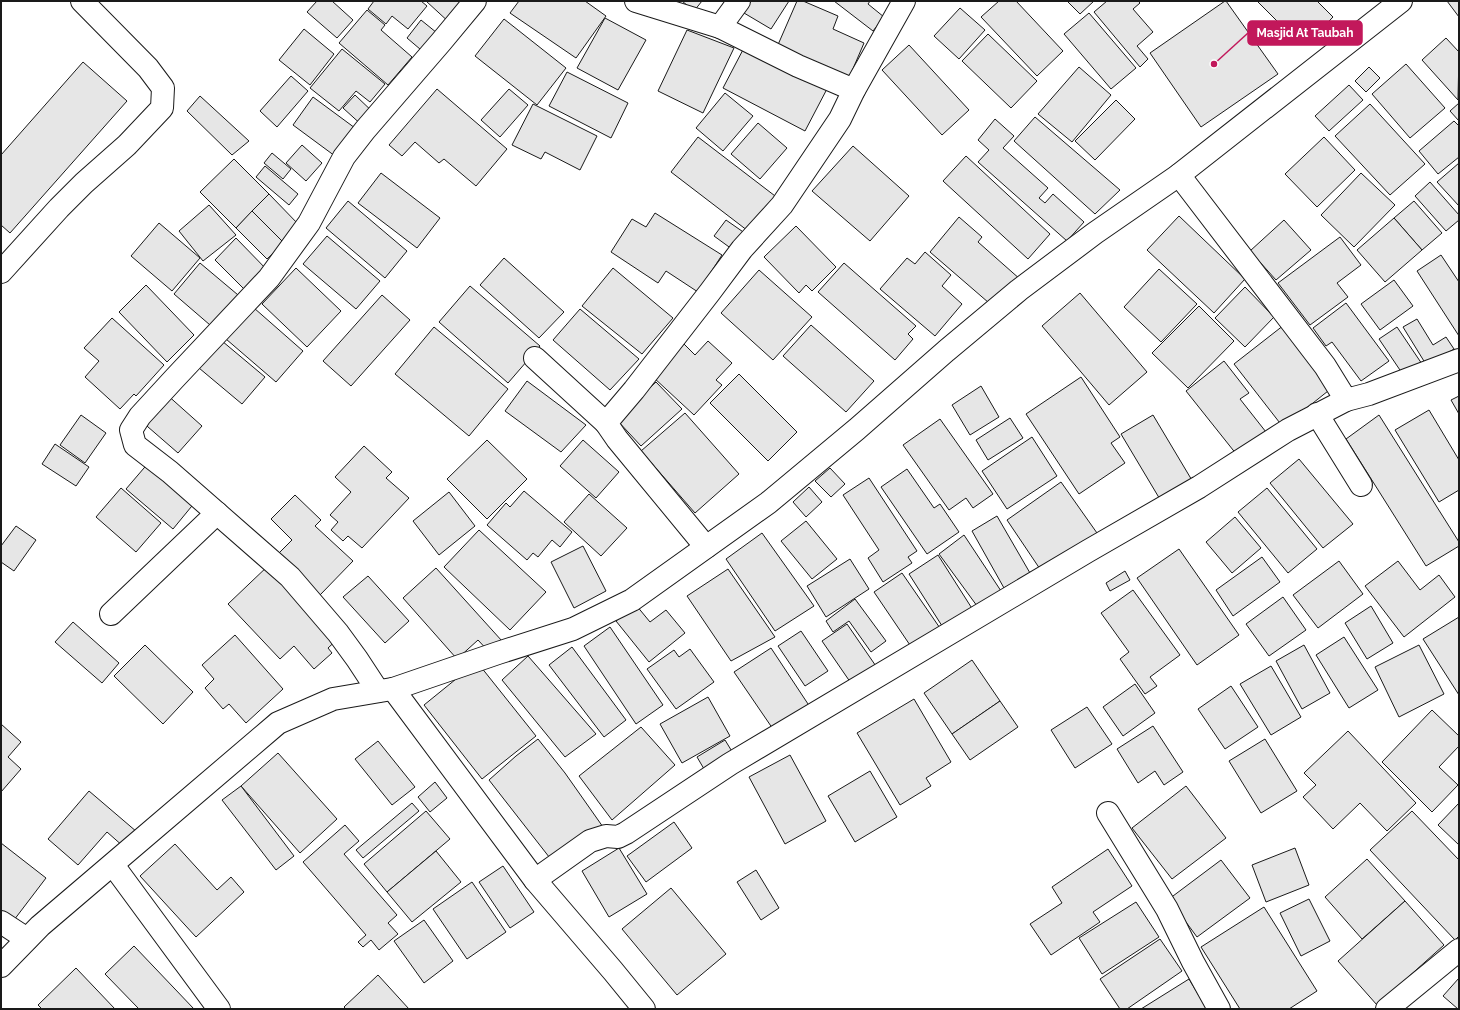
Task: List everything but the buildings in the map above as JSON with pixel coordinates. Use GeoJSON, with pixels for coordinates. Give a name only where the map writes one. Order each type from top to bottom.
{"type":"FeatureCollection","features":[{"type":"Feature","properties":{"kind":"street"},"geometry":{"type":"LineString","coordinates":[[1,272],[64,203],[127,145],[162,108],[163,88],[148,68],[82,1]]}},
{"type":"Feature","properties":{"kind":"street"},"geometry":{"type":"LineString","coordinates":[[474,1],[344,157],[309,223],[269,278],[174,378],[140,416],[130,430],[135,445],[170,472],[290,577],[338,633],[357,659],[385,690],[535,880],[613,970],[644,1009]]}},
{"type":"Feature","properties":{"kind":"street"},"geometry":{"type":"LineString","coordinates":[[636,1],[720,27],[798,66],[854,90]]}},
{"type":"Feature","properties":{"kind":"street"},"geometry":{"type":"LineString","coordinates":[[720,27],[739,1]]}},
{"type":"Feature","properties":{"kind":"street"},"geometry":{"type":"LineString","coordinates":[[606,423],[634,390],[742,249],[782,205],[840,119],[854,90],[904,1]]}},
{"type":"Feature","properties":{"kind":"street"},"geometry":{"type":"LineString","coordinates":[[1,966],[40,926],[278,723],[333,699],[385,690],[573,629],[632,600],[774,498],[1019,290],[1095,233],[1179,175],[1401,1]]}},
{"type":"Feature","properties":{"kind":"street"},"geometry":{"type":"LineString","coordinates":[[1179,175],[1325,366],[1346,400]]}},
{"type":"Feature","properties":{"kind":"street"},"geometry":{"type":"LineString","coordinates":[[535,358],[606,423],[617,439],[676,508],[706,546]]}},
{"type":"Feature","properties":{"kind":"street"},"geometry":{"type":"LineString","coordinates":[[535,880],[590,841],[606,836],[618,837],[626,833],[730,764],[1088,551],[1199,487],[1288,430],[1346,400],[1369,394],[1459,360]]}},
{"type":"Feature","properties":{"kind":"street"},"geometry":{"type":"LineString","coordinates":[[1317,414],[1361,485]]}},
{"type":"Feature","properties":{"kind":"street"},"geometry":{"type":"LineString","coordinates":[[111,614],[217,513]]}},
{"type":"Feature","properties":{"kind":"street"},"geometry":{"type":"LineString","coordinates":[[1108,813],[1167,909],[1193,962],[1219,1009]]}},
{"type":"Feature","properties":{"kind":"street"},"geometry":{"type":"LineString","coordinates":[[113,865],[220,1009]]}},
{"type":"Feature","properties":{"kind":"street"},"geometry":{"type":"LineString","coordinates":[[1,922],[27,939]]}},
{"type":"Feature","properties":{"kind":"street"},"geometry":{"type":"LineString","coordinates":[[1387,1009],[1459,950]]}},
{"type":"Feature","properties":{"kind":"place","name":"Masjid At Taubah"},"geometry":{"type":"Point","coordinates":[1214,64]}}]}
